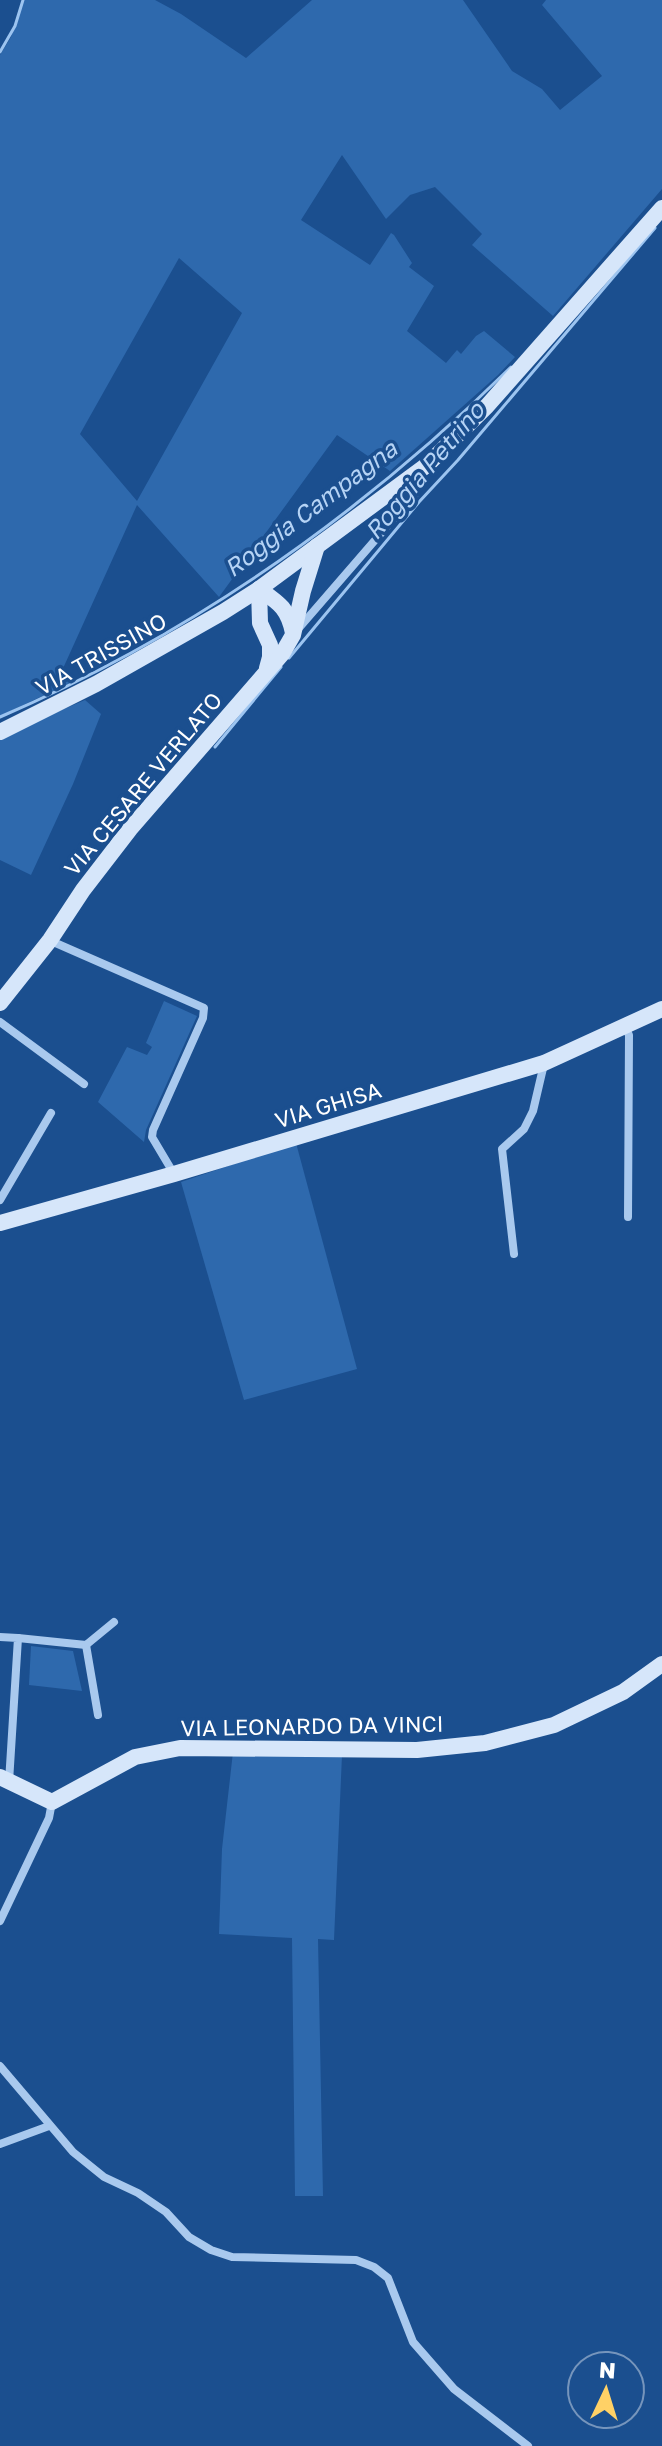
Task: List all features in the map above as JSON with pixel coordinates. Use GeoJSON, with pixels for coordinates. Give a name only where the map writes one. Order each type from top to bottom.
{"type":"FeatureCollection","features":[{"type":"Feature","properties":{"kind":"street"},"geometry":{"type":"LineString","coordinates":[[223,612],[427,465],[484,410],[662,208]]}},
{"type":"Feature","properties":{"kind":"street","name":"VIA CESARE VERLATO"},"geometry":{"type":"LineString","coordinates":[[0,1003],[130,829],[415,494],[405,481]]}},
{"type":"Feature","properties":{"kind":"street","name":"VIA CESARE VERLATO"},"geometry":{"type":"LineString","coordinates":[[293,635],[317,546]]}},
{"type":"Feature","properties":{"kind":"street"},"geometry":{"type":"LineString","coordinates":[[259,589],[289,615],[293,635]]}},
{"type":"Feature","properties":{"kind":"street"},"geometry":{"type":"LineString","coordinates":[[259,589],[260,623],[270,645],[266,672]]}},
{"type":"Feature","properties":{"kind":"street"},"geometry":{"type":"LineString","coordinates":[[223,612],[249,616],[260,623]]}},
{"type":"Feature","properties":{"kind":"street","name":"VIA TRISSINO"},"geometry":{"type":"LineString","coordinates":[[0,732],[96,684],[223,612]]}},
{"type":"Feature","properties":{"kind":"street"},"geometry":{"type":"LineString","coordinates":[[50,940],[204,1008],[203,1018],[153,1130],[152,1137],[174,1174]]}},
{"type":"Feature","properties":{"kind":"street","name":"VIA GHISA"},"geometry":{"type":"LineString","coordinates":[[0,1223],[544,1063],[662,1009]]}},
{"type":"Feature","properties":{"kind":"street"},"geometry":{"type":"LineString","coordinates":[[0,1022],[84,1084]]}},
{"type":"Feature","properties":{"kind":"street"},"geometry":{"type":"LineString","coordinates":[[625,1027],[629,1035],[628,1217]]}},
{"type":"Feature","properties":{"kind":"street"},"geometry":{"type":"LineString","coordinates":[[514,1254],[502,1149],[524,1129],[533,1111],[544,1063]]}},
{"type":"Feature","properties":{"kind":"street"},"geometry":{"type":"LineString","coordinates":[[0,1200],[51,1113]]}},
{"type":"Feature","properties":{"kind":"street"},"geometry":{"type":"LineString","coordinates":[[0,1637],[86,1645],[114,1622]]}},
{"type":"Feature","properties":{"kind":"street"},"geometry":{"type":"LineString","coordinates":[[0,1921],[49,1818],[52,1802],[5,1780],[18,1638]]}},
{"type":"Feature","properties":{"kind":"street"},"geometry":{"type":"LineString","coordinates":[[86,1645],[98,1715]]}},
{"type":"Feature","properties":{"kind":"street","name":"VIA LEONARDO DA VINCI"},"geometry":{"type":"LineString","coordinates":[[52,1802],[135,1757],[180,1748],[417,1750],[485,1743],[554,1725],[623,1692],[662,1664]]}},
{"type":"Feature","properties":{"kind":"street"},"geometry":{"type":"LineString","coordinates":[[0,2066],[73,2152],[104,2177],[138,2193],[166,2212],[189,2237],[211,2250],[232,2257],[356,2260],[374,2267],[388,2278],[413,2342],[454,2389],[528,2446]]}},
{"type":"Feature","properties":{"kind":"street"},"geometry":{"type":"LineString","coordinates":[[0,2144],[49,2126]]}},
{"type":"Feature","properties":{"kind":"shaded area"},"geometry":{"type":"Polygon","coordinates":[[[23,0],[155,0],[246,58],[312,0],[463,0],[512,71],[542,89],[560,110],[602,76],[542,5],[546,0],[662,0],[662,189],[553,316],[472,245],[482,234],[435,187],[410,195],[386,219],[342,155],[301,220],[370,265],[391,233],[394,235],[412,263],[409,267],[434,286],[407,331],[446,363],[457,350],[461,354],[484,331],[515,357],[390,471],[337,435],[219,597],[137,505],[60,675],[70,683],[0,716],[0,55],[11,37],[23,0]],[[179,258],[80,434],[137,501],[242,313],[179,258]]]}},
{"type":"Feature","properties":{"kind":"shaded area"},"geometry":{"type":"Polygon","coordinates":[[[85,700],[101,714],[31,875],[0,860],[0,736],[85,700]]]}},
{"type":"Feature","properties":{"kind":"shaded area"},"geometry":{"type":"Polygon","coordinates":[[[164,1001],[197,1016],[146,1130],[144,1142],[98,1102],[127,1047],[147,1055],[152,1047],[146,1043],[164,1001]]]}},
{"type":"Feature","properties":{"kind":"shaded area"},"geometry":{"type":"Polygon","coordinates":[[[296,1143],[357,1369],[244,1400],[181,1182],[296,1143]]]}},
{"type":"Feature","properties":{"kind":"shaded area"},"geometry":{"type":"Polygon","coordinates":[[[31,1646],[73,1651],[82,1691],[29,1685],[31,1646]]]}},
{"type":"Feature","properties":{"kind":"shaded area"},"geometry":{"type":"Polygon","coordinates":[[[233,1752],[342,1755],[334,1940],[318,1939],[323,2196],[295,2196],[292,1938],[219,1934],[222,1849],[233,1752]]]}},
{"type":"Feature","properties":{"kind":"waterway"},"geometry":{"type":"LineString","coordinates":[[0,52],[15,26],[23,0]]}},
{"type":"Feature","properties":{"kind":"waterway","name":"Roggia Petrino"},"geometry":{"type":"LineString","coordinates":[[289,658],[655,228]]}},
{"type":"Feature","properties":{"kind":"waterway","name":"Roggia Campagna"},"geometry":{"type":"LineString","coordinates":[[0,717],[140,648],[272,566],[396,472],[511,367]]}},
{"type":"Feature","properties":{"kind":"waterway","name":"Roggia Petrino"},"geometry":{"type":"LineString","coordinates":[[215,747],[281,667]]}}]}
